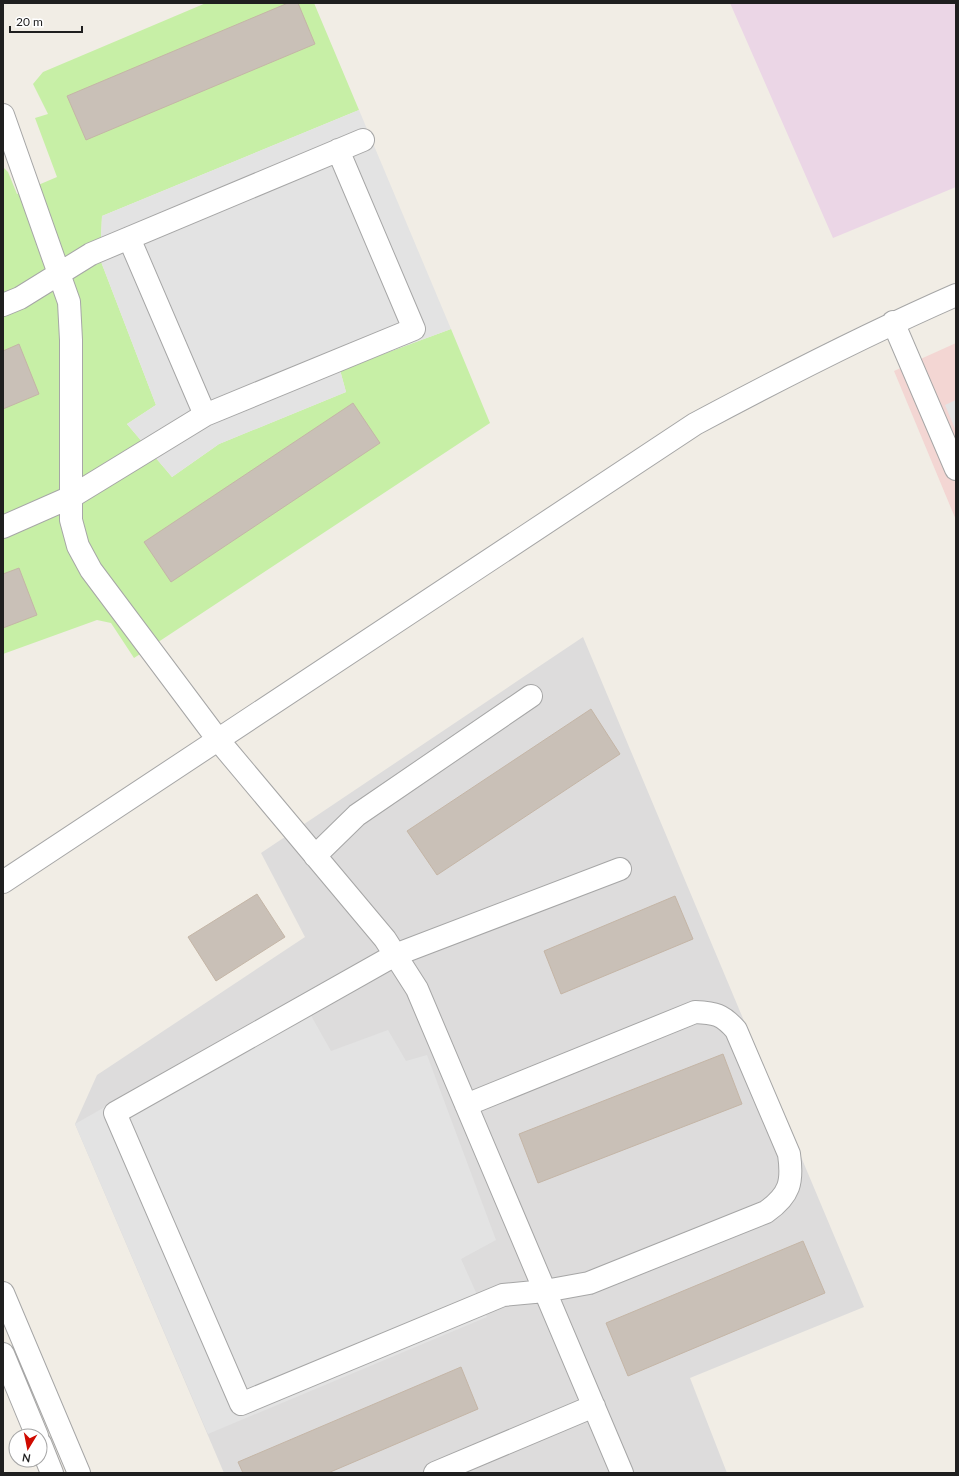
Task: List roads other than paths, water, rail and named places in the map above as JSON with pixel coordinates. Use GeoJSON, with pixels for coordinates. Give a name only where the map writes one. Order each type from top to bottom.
{"type":"FeatureCollection","features":[{"type":"Feature","properties":{"kind":"street"},"geometry":{"type":"LineString","coordinates":[[3,115],[69,302],[71,340],[71,520],[78,546],[91,570],[219,741],[385,938],[416,989],[622,1473]]}},
{"type":"Feature","properties":{"kind":"street"},"geometry":{"type":"LineString","coordinates":[[3,305],[20,298],[60,275],[91,254],[363,140]]}},
{"type":"Feature","properties":{"kind":"street"},"geometry":{"type":"LineString","coordinates":[[3,527],[71,497],[205,416],[414,329],[338,150]]}},
{"type":"Feature","properties":{"kind":"street"},"geometry":{"type":"LineString","coordinates":[[129,238],[205,416]]}},
{"type":"Feature","properties":{"kind":"street"},"geometry":{"type":"LineString","coordinates":[[3,882],[219,741],[695,424],[793,372],[893,322],[956,295]]}},
{"type":"Feature","properties":{"kind":"street"},"geometry":{"type":"LineString","coordinates":[[893,322],[933,411],[956,469]]}},
{"type":"Feature","properties":{"kind":"street"},"geometry":{"type":"LineString","coordinates":[[315,856],[357,815],[531,696]]}},
{"type":"Feature","properties":{"kind":"street"},"geometry":{"type":"LineString","coordinates":[[466,1105],[695,1012],[714,1013],[727,1020],[736,1030],[789,1154],[791,1166],[790,1183],[781,1201],[766,1212],[589,1283],[545,1291],[503,1295],[240,1404],[114,1113],[395,955],[620,868]]}},
{"type":"Feature","properties":{"kind":"street"},"geometry":{"type":"LineString","coordinates":[[3,1293],[79,1473]]}},
{"type":"Feature","properties":{"kind":"street"},"geometry":{"type":"LineString","coordinates":[[3,1354],[34,1428]]}},
{"type":"Feature","properties":{"kind":"street"},"geometry":{"type":"LineString","coordinates":[[435,1473],[594,1406]]}},
{"type":"Feature","properties":{"kind":"street"},"geometry":{"type":"LineString","coordinates":[[48,1463],[52,1473]]}}]}
